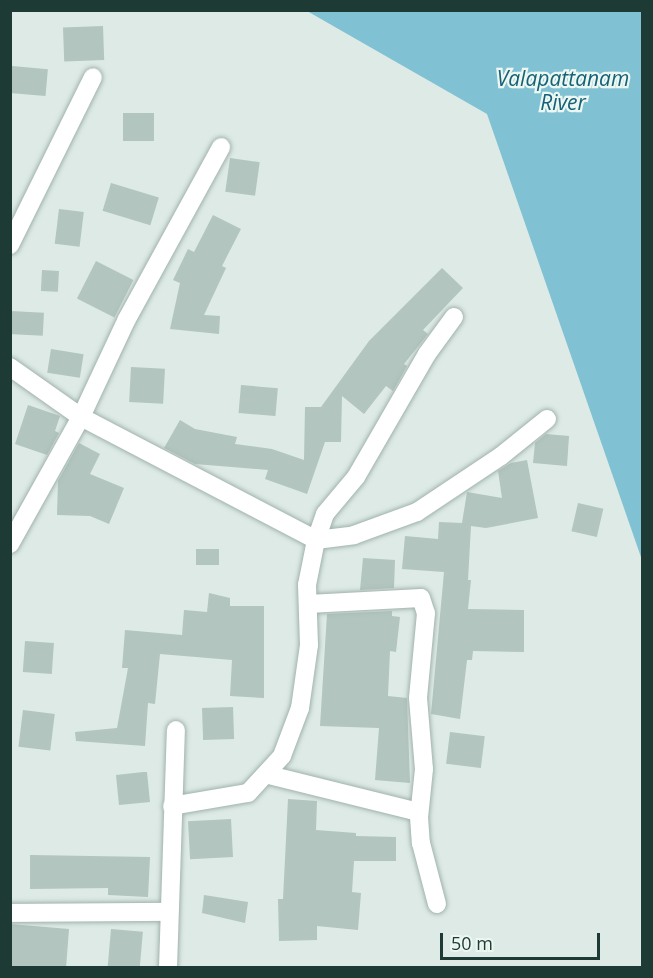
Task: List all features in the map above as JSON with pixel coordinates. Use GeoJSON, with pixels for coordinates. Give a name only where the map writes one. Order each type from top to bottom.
{"type":"FeatureCollection","features":[{"type":"Feature","properties":{"kind":"street"},"geometry":{"type":"LineString","coordinates":[[10,245],[93,77]]}},
{"type":"Feature","properties":{"kind":"street"},"geometry":{"type":"LineString","coordinates":[[10,544],[81,417],[128,319],[221,147]]}},
{"type":"Feature","properties":{"kind":"street"},"geometry":{"type":"LineString","coordinates":[[172,806],[248,794],[269,775],[282,756],[300,708],[309,645],[307,585],[316,540],[325,514],[356,477],[417,370],[454,317]]}},
{"type":"Feature","properties":{"kind":"street"},"geometry":{"type":"LineString","coordinates":[[10,367],[81,417],[316,540],[354,535],[417,512],[501,456],[547,419]]}},
{"type":"Feature","properties":{"kind":"street"},"geometry":{"type":"LineString","coordinates":[[308,604],[421,598],[426,613],[418,698],[424,769],[419,812],[421,843],[437,904]]}},
{"type":"Feature","properties":{"kind":"street"},"geometry":{"type":"LineString","coordinates":[[168,968],[176,730]]}},
{"type":"Feature","properties":{"kind":"street"},"geometry":{"type":"LineString","coordinates":[[269,775],[419,812]]}},
{"type":"Feature","properties":{"kind":"street"},"geometry":{"type":"LineString","coordinates":[[10,913],[169,912]]}},
{"type":"Feature","properties":{"kind":"water","name":"Valapattanam River"},"geometry":{"type":"Polygon","coordinates":[[[307,11],[642,11],[642,560],[487,114],[307,11]]]}},
{"type":"Feature","properties":{"kind":"building"},"geometry":{"type":"Polygon","coordinates":[[[103,26],[104,60],[64,61],[63,27],[103,26]]]}},
{"type":"Feature","properties":{"kind":"building"},"geometry":{"type":"Polygon","coordinates":[[[12,66],[48,69],[46,96],[10,93],[12,66]]]}},
{"type":"Feature","properties":{"kind":"building"},"geometry":{"type":"Polygon","coordinates":[[[123,113],[154,113],[154,141],[123,141],[123,113]]]}},
{"type":"Feature","properties":{"kind":"building"},"geometry":{"type":"Polygon","coordinates":[[[230,158],[260,162],[255,196],[225,192],[230,158]]]}},
{"type":"Feature","properties":{"kind":"building"},"geometry":{"type":"Polygon","coordinates":[[[111,183],[159,198],[150,225],[103,211],[111,183]]]}},
{"type":"Feature","properties":{"kind":"building"},"geometry":{"type":"Polygon","coordinates":[[[59,209],[84,212],[80,247],[55,244],[59,209]]]}},
{"type":"Feature","properties":{"kind":"building"},"geometry":{"type":"Polygon","coordinates":[[[213,215],[241,229],[222,266],[226,268],[204,315],[220,316],[219,334],[170,329],[180,283],[173,280],[188,249],[194,252],[213,215]]]}},
{"type":"Feature","properties":{"kind":"building"},"geometry":{"type":"Polygon","coordinates":[[[96,261],[133,280],[114,317],[77,298],[96,261]]]}},
{"type":"Feature","properties":{"kind":"building"},"geometry":{"type":"Polygon","coordinates":[[[442,268],[463,288],[423,330],[428,334],[404,364],[407,366],[393,391],[386,386],[364,414],[342,396],[341,442],[325,442],[307,494],[265,479],[268,470],[195,464],[164,448],[180,420],[195,429],[237,437],[235,444],[272,449],[304,460],[305,407],[321,407],[369,341],[442,268]]]}},
{"type":"Feature","properties":{"kind":"building"},"geometry":{"type":"Polygon","coordinates":[[[42,270],[59,271],[58,292],[41,291],[42,270]]]}},
{"type":"Feature","properties":{"kind":"building"},"geometry":{"type":"Polygon","coordinates":[[[10,311],[44,313],[43,336],[10,334],[10,311]]]}},
{"type":"Feature","properties":{"kind":"building"},"geometry":{"type":"Polygon","coordinates":[[[51,349],[84,354],[80,378],[47,373],[51,349]]]}},
{"type":"Feature","properties":{"kind":"building"},"geometry":{"type":"Polygon","coordinates":[[[131,367],[165,369],[163,404],[129,402],[131,367]]]}},
{"type":"Feature","properties":{"kind":"building"},"geometry":{"type":"Polygon","coordinates":[[[241,385],[278,388],[275,416],[239,413],[241,385]]]}},
{"type":"Feature","properties":{"kind":"building"},"geometry":{"type":"Polygon","coordinates":[[[28,405],[60,416],[55,431],[59,433],[47,455],[15,444],[28,405]]]}},
{"type":"Feature","properties":{"kind":"building"},"geometry":{"type":"Polygon","coordinates":[[[546,434],[569,436],[567,466],[533,463],[535,443],[546,434]]]}},
{"type":"Feature","properties":{"kind":"building"},"geometry":{"type":"Polygon","coordinates":[[[79,443],[100,454],[90,474],[124,488],[109,524],[90,516],[57,515],[58,481],[79,443]]]}},
{"type":"Feature","properties":{"kind":"building"},"geometry":{"type":"Polygon","coordinates":[[[527,460],[538,518],[486,528],[471,526],[468,580],[471,580],[468,609],[524,610],[524,652],[473,651],[472,660],[467,660],[460,719],[431,714],[444,572],[402,569],[405,536],[438,539],[439,522],[462,523],[467,492],[502,498],[498,471],[511,463],[527,460]]]}},
{"type":"Feature","properties":{"kind":"building"},"geometry":{"type":"Polygon","coordinates":[[[578,503],[603,509],[597,537],[571,531],[578,503]]]}},
{"type":"Feature","properties":{"kind":"building"},"geometry":{"type":"Polygon","coordinates":[[[196,549],[219,549],[219,565],[196,565],[196,549]]]}},
{"type":"Feature","properties":{"kind":"building"},"geometry":{"type":"Polygon","coordinates":[[[363,558],[395,560],[394,588],[360,590],[363,558]]]}},
{"type":"Feature","properties":{"kind":"building"},"geometry":{"type":"Polygon","coordinates":[[[209,593],[230,598],[230,606],[264,606],[264,698],[230,696],[232,660],[160,654],[155,704],[148,703],[145,746],[76,741],[75,732],[117,728],[128,668],[122,668],[125,630],[182,635],[184,610],[207,612],[209,593]]]}},
{"type":"Feature","properties":{"kind":"building"},"geometry":{"type":"Polygon","coordinates":[[[392,611],[392,616],[400,617],[396,652],[390,651],[388,696],[407,698],[410,783],[375,780],[379,728],[320,726],[327,614],[392,611]]]}},
{"type":"Feature","properties":{"kind":"building"},"geometry":{"type":"Polygon","coordinates":[[[25,641],[54,643],[52,674],[23,672],[25,641]]]}},
{"type":"Feature","properties":{"kind":"building"},"geometry":{"type":"Polygon","coordinates":[[[233,707],[234,739],[203,740],[202,708],[233,707]]]}},
{"type":"Feature","properties":{"kind":"building"},"geometry":{"type":"Polygon","coordinates":[[[23,710],[55,714],[50,751],[18,747],[23,710]]]}},
{"type":"Feature","properties":{"kind":"building"},"geometry":{"type":"Polygon","coordinates":[[[450,732],[485,736],[481,768],[446,764],[450,732]]]}},
{"type":"Feature","properties":{"kind":"building"},"geometry":{"type":"Polygon","coordinates":[[[147,772],[150,802],[119,805],[116,775],[147,772]]]}},
{"type":"Feature","properties":{"kind":"building"},"geometry":{"type":"Polygon","coordinates":[[[288,799],[317,801],[316,830],[356,833],[356,836],[396,837],[396,861],[354,861],[352,892],[361,893],[358,930],[317,926],[317,940],[279,941],[278,899],[283,899],[288,799]]]}},
{"type":"Feature","properties":{"kind":"building"},"geometry":{"type":"Polygon","coordinates":[[[231,819],[233,857],[190,859],[188,821],[231,819]]]}},
{"type":"Feature","properties":{"kind":"building"},"geometry":{"type":"Polygon","coordinates":[[[30,855],[150,857],[148,897],[108,895],[108,888],[30,889],[30,855]]]}},
{"type":"Feature","properties":{"kind":"building"},"geometry":{"type":"Polygon","coordinates":[[[204,895],[248,902],[245,923],[202,913],[204,895]]]}},
{"type":"Feature","properties":{"kind":"building"},"geometry":{"type":"Polygon","coordinates":[[[10,924],[69,929],[66,968],[10,968],[10,924]]]}},
{"type":"Feature","properties":{"kind":"building"},"geometry":{"type":"Polygon","coordinates":[[[111,929],[143,932],[140,968],[108,968],[111,929]]]}}]}
